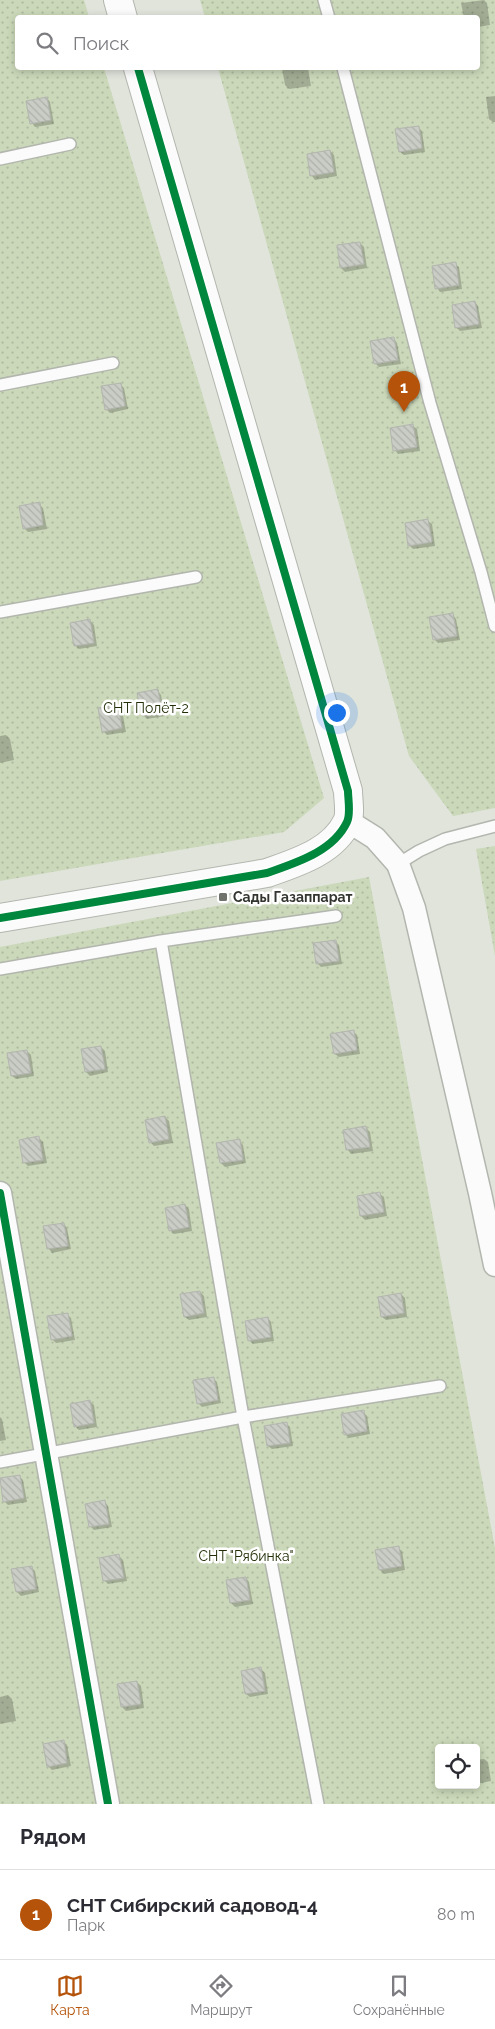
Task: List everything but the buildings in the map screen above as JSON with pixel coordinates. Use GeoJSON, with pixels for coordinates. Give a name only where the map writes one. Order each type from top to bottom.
{"type":"FeatureCollection","features":[{"type":"Feature","properties":{"kind":"street"},"geometry":{"type":"LineString","coordinates":[[118,0],[122,15]]}},
{"type":"Feature","properties":{"kind":"street"},"geometry":{"type":"LineString","coordinates":[[0,918],[267,873],[306,859],[331,843],[348,821],[348,791],[139,70]]}},
{"type":"Feature","properties":{"kind":"street"},"geometry":{"type":"LineString","coordinates":[[348,821],[375,838],[398,864],[414,908],[495,1265]]}},
{"type":"Feature","properties":{"kind":"street"},"geometry":{"type":"LineString","coordinates":[[0,1193],[108,1804]]}},
{"type":"Feature","properties":{"kind":"lane"},"geometry":{"type":"LineString","coordinates":[[324,0],[328,15]]}},
{"type":"Feature","properties":{"kind":"lane"},"geometry":{"type":"LineString","coordinates":[[344,70],[430,403],[481,572],[495,626]]}},
{"type":"Feature","properties":{"kind":"lane"},"geometry":{"type":"LineString","coordinates":[[0,158],[70,144]]}},
{"type":"Feature","properties":{"kind":"lane"},"geometry":{"type":"LineString","coordinates":[[0,385],[113,363]]}},
{"type":"Feature","properties":{"kind":"lane"},"geometry":{"type":"LineString","coordinates":[[0,612],[196,577]]}},
{"type":"Feature","properties":{"kind":"lane"},"geometry":{"type":"LineString","coordinates":[[398,864],[445,838],[495,826]]}},
{"type":"Feature","properties":{"kind":"lane"},"geometry":{"type":"LineString","coordinates":[[0,969],[162,941],[336,916]]}},
{"type":"Feature","properties":{"kind":"lane"},"geometry":{"type":"LineString","coordinates":[[162,941],[243,1417],[318,1804]]}},
{"type":"Feature","properties":{"kind":"lane"},"geometry":{"type":"LineString","coordinates":[[0,1462],[243,1417],[440,1386]]}},
{"type":"Feature","properties":{"kind":"green space","name":"СНТ Полёт-2"},"geometry":{"type":"Polygon","coordinates":[[[0,0],[84,0],[88,15],[15,15],[15,70],[105,70],[324,798],[284,832],[0,881],[0,0]]]}},
{"type":"Feature","properties":{"kind":"green space"},"geometry":{"type":"Polygon","coordinates":[[[200,0],[495,0],[495,808],[453,816],[409,756],[219,70],[480,70],[480,15],[204,15],[200,0]]]}},
{"type":"Feature","properties":{"kind":"green space"},"geometry":{"type":"Polygon","coordinates":[[[495,846],[495,956],[476,849],[495,846]]]}},
{"type":"Feature","properties":{"kind":"green space","name":"СНТ \"Рябинка\""},"geometry":{"type":"Polygon","coordinates":[[[369,877],[495,1548],[495,1804],[0,1804],[0,947],[369,877]]]}},
{"type":"Feature","properties":{"kind":"cycle path"},"geometry":{"type":"LineString","coordinates":[[0,918],[267,873],[323,849],[341,832],[349,815],[348,791],[139,70]]}},
{"type":"Feature","properties":{"kind":"cycle path"},"geometry":{"type":"LineString","coordinates":[[0,1193],[108,1804]]}},
{"type":"Feature","properties":{"kind":"place","name":"СНТ Сибирский садовод-4"},"geometry":{"type":"Point","coordinates":[404,412]}},
{"type":"Feature","properties":{"kind":"place","name":"Сады Газаппарат"},"geometry":{"type":"Point","coordinates":[223,897]}}]}
